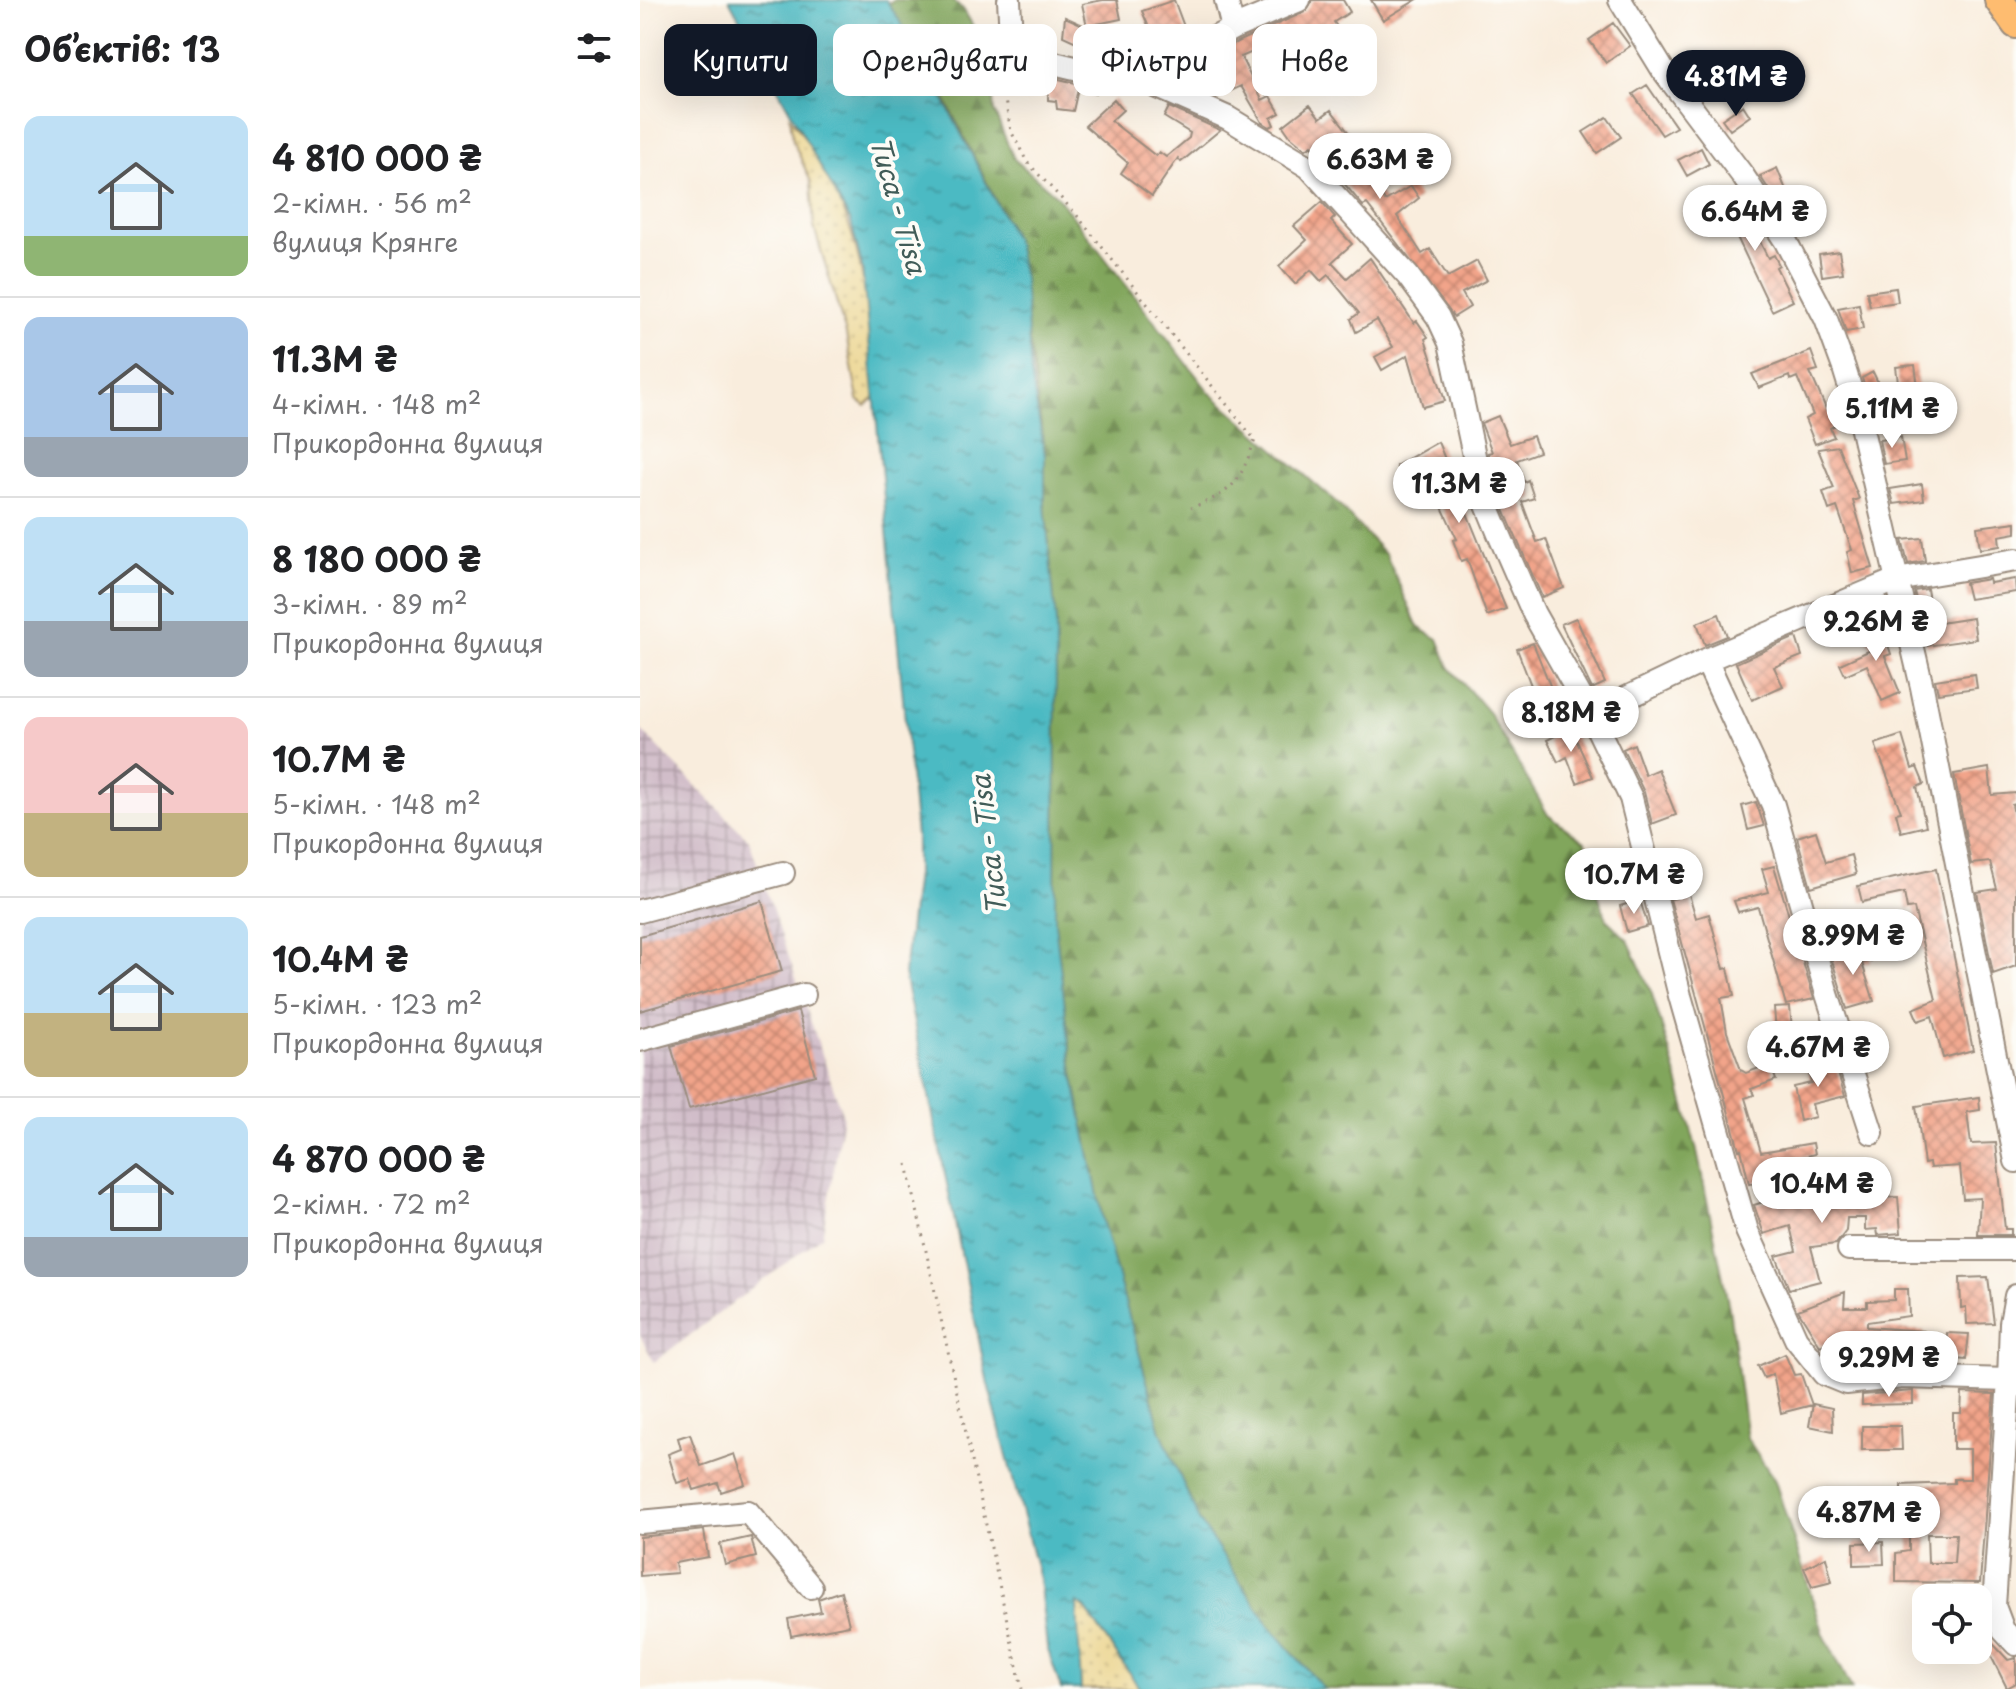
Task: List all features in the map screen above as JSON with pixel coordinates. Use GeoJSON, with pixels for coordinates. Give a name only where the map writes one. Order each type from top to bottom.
{"type":"FeatureCollection","features":[{"type":"Feature","properties":{"kind":"main road"},"geometry":{"type":"LineString","coordinates":[[1999,0],[2016,24]]}},
{"type":"Feature","properties":{"kind":"street"},"geometry":{"type":"LineString","coordinates":[[1009,0],[1010,24]]}},
{"type":"Feature","properties":{"kind":"street"},"geometry":{"type":"LineString","coordinates":[[1226,0],[1232,24]]}},
{"type":"Feature","properties":{"kind":"street"},"geometry":{"type":"LineString","coordinates":[[1236,27],[1299,0]]}},
{"type":"Feature","properties":{"kind":"street"},"geometry":{"type":"LineString","coordinates":[[1620,0],[1663,70],[1743,176],[1785,240],[1826,319],[1859,417],[1922,687],[2016,1161]]}},
{"type":"Feature","properties":{"kind":"street"},"geometry":{"type":"LineString","coordinates":[[1178,96],[1228,118],[1309,167],[1372,233],[1438,317],[1458,371],[1482,493],[1534,614],[1591,715],[1631,798],[1680,996],[1747,1231],[1769,1283],[1810,1361],[1824,1374],[1846,1383],[1903,1377],[2009,1380]]}},
{"type":"Feature","properties":{"kind":"street"},"geometry":{"type":"LineString","coordinates":[[1591,715],[1706,660],[1896,580],[2016,560]]}},
{"type":"Feature","properties":{"kind":"street"},"geometry":{"type":"LineString","coordinates":[[1706,660],[1773,805],[1827,994],[1872,1133]]}},
{"type":"Feature","properties":{"kind":"street"},"geometry":{"type":"LineString","coordinates":[[640,911],[783,873]]}},
{"type":"Feature","properties":{"kind":"street"},"geometry":{"type":"LineString","coordinates":[[640,1040],[804,995]]}},
{"type":"Feature","properties":{"kind":"street"},"geometry":{"type":"LineString","coordinates":[[1849,1249],[2016,1249]]}},
{"type":"Feature","properties":{"kind":"street"},"geometry":{"type":"LineString","coordinates":[[2016,1296],[2011,1323],[1994,1606],[2003,1630],[2016,1644]]}},
{"type":"Feature","properties":{"kind":"street"},"geometry":{"type":"LineString","coordinates":[[640,1522],[748,1512],[811,1587]]}},
{"type":"Feature","properties":{"kind":"path"},"geometry":{"type":"LineString","coordinates":[[1004,96],[1011,131],[1027,162],[1075,213],[1255,440],[1241,477],[1220,497],[1191,508]]}},
{"type":"Feature","properties":{"kind":"path"},"geometry":{"type":"LineString","coordinates":[[907,1164],[1022,1689]]}},
{"type":"Feature","properties":{"kind":"shaded area"},"geometry":{"type":"Polygon","coordinates":[[[640,729],[749,840],[843,1116],[822,1236],[654,1362],[640,1335],[640,729]]]}},
{"type":"Feature","properties":{"kind":"green space"},"geometry":{"type":"Polygon","coordinates":[[[895,0],[951,0],[963,9],[972,24],[900,24],[888,3],[895,0]]]}},
{"type":"Feature","properties":{"kind":"green space"},"geometry":{"type":"Polygon","coordinates":[[[943,96],[993,96],[994,111],[1014,159],[1056,195],[1210,393],[1337,503],[1386,555],[1418,627],[1438,639],[1449,667],[1489,713],[1548,815],[1585,842],[1593,880],[1607,920],[1628,940],[1651,991],[1675,1069],[1697,1151],[1729,1308],[1747,1438],[1775,1481],[1824,1635],[1852,1689],[1324,1689],[1269,1625],[1199,1520],[1161,1432],[1104,1226],[1073,1073],[1055,923],[1056,622],[1045,505],[1045,455],[1015,239],[943,96]]]}},
{"type":"Feature","properties":{"kind":"sand"},"geometry":{"type":"Polygon","coordinates":[[[790,117],[833,186],[856,250],[864,283],[875,397],[866,406],[858,400],[846,334],[814,227],[811,182],[793,141],[790,117]]]}},
{"type":"Feature","properties":{"kind":"sand"},"geometry":{"type":"Polygon","coordinates":[[[1080,1603],[1140,1689],[1081,1689],[1075,1605],[1080,1603]]]}},
{"type":"Feature","properties":{"kind":"water","name":"Тиса - Tisa"},"geometry":{"type":"Polygon","coordinates":[[[729,0],[886,0],[902,24],[833,24],[833,96],[942,96],[1015,239],[1024,278],[1031,374],[1045,455],[1045,505],[1056,622],[1055,923],[1073,1073],[1104,1226],[1161,1432],[1199,1520],[1269,1625],[1324,1689],[1140,1689],[1085,1608],[1077,1603],[1081,1689],[1061,1689],[1047,1647],[1039,1578],[988,1384],[904,974],[916,874],[916,836],[862,266],[851,222],[782,96],[817,96],[817,24],[742,24],[729,0]]]}},
{"type":"Feature","properties":{"kind":"building"},"geometry":{"type":"Polygon","coordinates":[[[1117,0],[1121,19],[1087,24],[1082,4],[1117,0]]]}},
{"type":"Feature","properties":{"kind":"building"},"geometry":{"type":"Polygon","coordinates":[[[1174,0],[1183,24],[1148,24],[1142,11],[1174,0]]]}},
{"type":"Feature","properties":{"kind":"building"},"geometry":{"type":"Polygon","coordinates":[[[1313,0],[1343,0],[1350,12],[1335,24],[1278,24],[1305,12],[1313,0]]]}},
{"type":"Feature","properties":{"kind":"building"},"geometry":{"type":"Polygon","coordinates":[[[1371,0],[1416,0],[1383,20],[1371,0]]]}},
{"type":"Feature","properties":{"kind":"building"},"geometry":{"type":"Polygon","coordinates":[[[1065,17],[1081,24],[1073,24],[1073,41],[1063,36],[1065,17]]]}},
{"type":"Feature","properties":{"kind":"building"},"geometry":{"type":"Polygon","coordinates":[[[1613,23],[1630,46],[1606,63],[1589,40],[1613,23]]]}},
{"type":"Feature","properties":{"kind":"building"},"geometry":{"type":"Polygon","coordinates":[[[1252,35],[1252,52],[1241,57],[1252,80],[1252,96],[1260,96],[1262,100],[1270,96],[1280,113],[1271,118],[1274,125],[1270,127],[1262,122],[1241,86],[1236,88],[1236,43],[1252,35]]]}},
{"type":"Feature","properties":{"kind":"building"},"geometry":{"type":"Polygon","coordinates":[[[1057,79],[1073,82],[1073,96],[1076,96],[1073,111],[1057,109],[1056,101],[1048,100],[1048,96],[1057,96],[1057,79]]]}},
{"type":"Feature","properties":{"kind":"building"},"geometry":{"type":"Polygon","coordinates":[[[1647,85],[1676,127],[1662,135],[1633,94],[1647,85]]]}},
{"type":"Feature","properties":{"kind":"building"},"geometry":{"type":"Polygon","coordinates":[[[1114,99],[1123,110],[1111,121],[1156,156],[1159,152],[1166,157],[1189,138],[1190,133],[1164,117],[1169,107],[1220,130],[1181,162],[1178,158],[1152,196],[1121,173],[1128,163],[1085,126],[1114,99]]]}},
{"type":"Feature","properties":{"kind":"building"},"geometry":{"type":"Polygon","coordinates":[[[1310,105],[1320,118],[1331,110],[1374,165],[1377,162],[1384,172],[1371,181],[1385,201],[1411,186],[1419,198],[1397,216],[1422,254],[1430,249],[1448,277],[1477,261],[1487,280],[1462,293],[1470,307],[1454,317],[1367,204],[1363,206],[1312,145],[1306,149],[1290,136],[1283,126],[1310,105]]]}},
{"type":"Feature","properties":{"kind":"building"},"geometry":{"type":"Polygon","coordinates":[[[1743,105],[1750,116],[1730,130],[1722,119],[1743,105]]]}},
{"type":"Feature","properties":{"kind":"building"},"geometry":{"type":"Polygon","coordinates":[[[1607,117],[1621,137],[1597,153],[1583,132],[1607,117]]]}},
{"type":"Feature","properties":{"kind":"building"},"geometry":{"type":"Polygon","coordinates":[[[1701,148],[1709,164],[1687,176],[1678,160],[1701,148]]]}},
{"type":"Feature","properties":{"kind":"building"},"geometry":{"type":"Polygon","coordinates":[[[1777,168],[1786,190],[1773,196],[1760,176],[1777,168]]]}},
{"type":"Feature","properties":{"kind":"building"},"geometry":{"type":"Polygon","coordinates":[[[1736,194],[1768,258],[1774,255],[1779,265],[1776,267],[1793,301],[1772,311],[1728,218],[1721,222],[1712,206],[1736,194]]]}},
{"type":"Feature","properties":{"kind":"building"},"geometry":{"type":"Polygon","coordinates":[[[1322,202],[1335,217],[1331,221],[1352,244],[1332,262],[1347,278],[1370,258],[1414,323],[1417,321],[1428,337],[1425,339],[1445,401],[1423,407],[1408,355],[1382,370],[1375,357],[1393,347],[1377,320],[1356,332],[1351,319],[1359,313],[1328,275],[1321,281],[1311,270],[1295,284],[1279,266],[1307,240],[1294,226],[1322,202]]]}},
{"type":"Feature","properties":{"kind":"building"},"geometry":{"type":"Polygon","coordinates":[[[1839,251],[1843,273],[1822,276],[1819,254],[1839,251]]]}},
{"type":"Feature","properties":{"kind":"building"},"geometry":{"type":"Polygon","coordinates":[[[1896,288],[1898,302],[1870,306],[1867,292],[1896,288]]]}},
{"type":"Feature","properties":{"kind":"building"},"geometry":{"type":"Polygon","coordinates":[[[1859,304],[1863,329],[1846,332],[1838,308],[1859,304]]]}},
{"type":"Feature","properties":{"kind":"building"},"geometry":{"type":"Polygon","coordinates":[[[1811,351],[1818,370],[1810,372],[1827,411],[1833,409],[1839,423],[1830,428],[1834,437],[1815,444],[1805,419],[1813,415],[1797,377],[1790,380],[1789,376],[1759,388],[1752,374],[1811,351]]]}},
{"type":"Feature","properties":{"kind":"building"},"geometry":{"type":"Polygon","coordinates":[[[1915,365],[1919,395],[1900,397],[1896,367],[1915,365]]]}},
{"type":"Feature","properties":{"kind":"building"},"geometry":{"type":"Polygon","coordinates":[[[1873,372],[1893,415],[1875,422],[1862,378],[1873,372]]]}},
{"type":"Feature","properties":{"kind":"building"},"geometry":{"type":"Polygon","coordinates":[[[1498,416],[1510,444],[1533,436],[1539,452],[1517,460],[1524,482],[1528,480],[1534,498],[1522,502],[1537,542],[1546,539],[1564,588],[1542,597],[1495,489],[1488,453],[1492,452],[1481,423],[1498,416]]]}},
{"type":"Feature","properties":{"kind":"building"},"geometry":{"type":"Polygon","coordinates":[[[1901,437],[1905,461],[1884,464],[1879,440],[1901,437]]]}},
{"type":"Feature","properties":{"kind":"building"},"geometry":{"type":"Polygon","coordinates":[[[1438,442],[1506,609],[1487,616],[1467,559],[1461,561],[1453,540],[1457,539],[1435,492],[1426,462],[1399,472],[1396,466],[1438,442]]]}},
{"type":"Feature","properties":{"kind":"building"},"geometry":{"type":"Polygon","coordinates":[[[1838,446],[1859,499],[1853,501],[1873,568],[1852,573],[1847,552],[1852,550],[1837,507],[1829,510],[1823,492],[1834,488],[1818,449],[1838,446]]]}},
{"type":"Feature","properties":{"kind":"building"},"geometry":{"type":"Polygon","coordinates":[[[1922,484],[1924,500],[1894,504],[1890,489],[1922,484]]]}},
{"type":"Feature","properties":{"kind":"building"},"geometry":{"type":"Polygon","coordinates":[[[2016,522],[2016,533],[1999,536],[2000,546],[1980,549],[1977,527],[2016,522]]]}},
{"type":"Feature","properties":{"kind":"building"},"geometry":{"type":"Polygon","coordinates":[[[1922,538],[1925,561],[1908,564],[1902,540],[1922,538]]]}},
{"type":"Feature","properties":{"kind":"building"},"geometry":{"type":"Polygon","coordinates":[[[1989,579],[1990,583],[2015,579],[2016,592],[1969,599],[1965,583],[1989,579]]]}},
{"type":"Feature","properties":{"kind":"building"},"geometry":{"type":"Polygon","coordinates":[[[1927,589],[1933,624],[1973,618],[1976,639],[1927,646],[1914,591],[1927,589]]]}},
{"type":"Feature","properties":{"kind":"building"},"geometry":{"type":"Polygon","coordinates":[[[1719,614],[1727,636],[1705,645],[1697,623],[1719,614]]]}},
{"type":"Feature","properties":{"kind":"building"},"geometry":{"type":"Polygon","coordinates":[[[1576,618],[1605,683],[1592,689],[1561,624],[1576,618]]]}},
{"type":"Feature","properties":{"kind":"building"},"geometry":{"type":"Polygon","coordinates":[[[1881,623],[1891,654],[1885,656],[1900,693],[1882,701],[1867,665],[1845,675],[1840,664],[1873,649],[1864,632],[1881,623]]]}},
{"type":"Feature","properties":{"kind":"building"},"geometry":{"type":"Polygon","coordinates":[[[1796,637],[1802,656],[1774,667],[1783,686],[1752,700],[1736,663],[1796,637]]]}},
{"type":"Feature","properties":{"kind":"building"},"geometry":{"type":"Polygon","coordinates":[[[1533,643],[1559,708],[1542,714],[1517,649],[1533,643]]]}},
{"type":"Feature","properties":{"kind":"building"},"geometry":{"type":"Polygon","coordinates":[[[1975,674],[1977,688],[1938,693],[1935,680],[1975,674]]]}},
{"type":"Feature","properties":{"kind":"building"},"geometry":{"type":"Polygon","coordinates":[[[1571,728],[1593,777],[1577,783],[1567,757],[1558,762],[1547,740],[1571,728]]]}},
{"type":"Feature","properties":{"kind":"building"},"geometry":{"type":"Polygon","coordinates":[[[1902,735],[1912,769],[1917,767],[1924,784],[1917,787],[1926,826],[1901,832],[1896,813],[1901,812],[1875,744],[1902,735]]]}},
{"type":"Feature","properties":{"kind":"building"},"geometry":{"type":"Polygon","coordinates":[[[1634,744],[1645,775],[1658,769],[1676,815],[1652,824],[1644,792],[1623,749],[1634,744]]]}},
{"type":"Feature","properties":{"kind":"building"},"geometry":{"type":"Polygon","coordinates":[[[1989,768],[1992,795],[2016,793],[2016,804],[2012,805],[2016,822],[2016,966],[1993,974],[1977,892],[1997,889],[1990,862],[1971,864],[1954,774],[1989,768]]]}},
{"type":"Feature","properties":{"kind":"building"},"geometry":{"type":"Polygon","coordinates":[[[1756,802],[1764,826],[1748,830],[1742,806],[1756,802]]]}},
{"type":"Feature","properties":{"kind":"building"},"geometry":{"type":"Polygon","coordinates":[[[1816,831],[1826,862],[1851,855],[1856,874],[1811,887],[1797,837],[1816,831]]]}},
{"type":"Feature","properties":{"kind":"building"},"geometry":{"type":"Polygon","coordinates":[[[1621,854],[1632,877],[1616,886],[1604,863],[1621,854]]]}},
{"type":"Feature","properties":{"kind":"building"},"geometry":{"type":"Polygon","coordinates":[[[1686,863],[1690,874],[1684,877],[1696,918],[1709,914],[1724,969],[1728,968],[1734,996],[1721,998],[1727,1032],[1741,1070],[1746,1073],[1770,1064],[1776,1080],[1751,1089],[1754,1095],[1745,1098],[1761,1152],[1813,1143],[1815,1154],[1774,1164],[1777,1178],[1749,1184],[1739,1150],[1670,899],[1676,898],[1666,870],[1686,863]]]}},
{"type":"Feature","properties":{"kind":"building"},"geometry":{"type":"Polygon","coordinates":[[[1774,866],[1814,999],[1786,1005],[1758,907],[1738,912],[1734,901],[1769,892],[1762,869],[1774,866]]]}},
{"type":"Feature","properties":{"kind":"building"},"geometry":{"type":"Polygon","coordinates":[[[1936,869],[1973,1050],[1943,1058],[1932,1016],[1918,1021],[1913,1009],[1936,1000],[1914,908],[1907,909],[1904,893],[1862,902],[1858,886],[1936,869]]]}},
{"type":"Feature","properties":{"kind":"building"},"geometry":{"type":"Polygon","coordinates":[[[1640,900],[1648,926],[1627,932],[1620,906],[1640,900]]]}},
{"type":"Feature","properties":{"kind":"building"},"geometry":{"type":"Polygon","coordinates":[[[762,901],[782,971],[640,1011],[640,936],[762,901]]]}},
{"type":"Feature","properties":{"kind":"building"},"geometry":{"type":"Polygon","coordinates":[[[1867,947],[1871,961],[1862,963],[1874,1001],[1847,1009],[1831,957],[1867,947]]]}},
{"type":"Feature","properties":{"kind":"building"},"geometry":{"type":"Polygon","coordinates":[[[1790,1007],[1792,1030],[1776,1032],[1774,1008],[1790,1007]]]}},
{"type":"Feature","properties":{"kind":"building"},"geometry":{"type":"Polygon","coordinates":[[[798,1011],[815,1075],[689,1109],[671,1046],[798,1011]]]}},
{"type":"Feature","properties":{"kind":"building"},"geometry":{"type":"Polygon","coordinates":[[[1834,1061],[1845,1096],[1812,1104],[1815,1117],[1800,1121],[1793,1087],[1811,1083],[1808,1067],[1834,1061]]]}},
{"type":"Feature","properties":{"kind":"building"},"geometry":{"type":"Polygon","coordinates":[[[1979,1097],[1980,1110],[1967,1112],[1971,1144],[1996,1143],[2005,1229],[2011,1229],[2011,1235],[1978,1235],[1980,1198],[1963,1199],[1960,1166],[1930,1168],[1929,1163],[1924,1164],[1916,1106],[1979,1097]]]}},
{"type":"Feature","properties":{"kind":"building"},"geometry":{"type":"Polygon","coordinates":[[[1808,1188],[1809,1192],[1832,1188],[1832,1194],[1865,1193],[1865,1199],[1898,1197],[1901,1233],[1878,1235],[1877,1229],[1865,1230],[1865,1218],[1847,1218],[1846,1231],[1836,1244],[1811,1247],[1820,1281],[1789,1289],[1776,1256],[1796,1251],[1790,1226],[1764,1234],[1754,1205],[1808,1188]]]}},
{"type":"Feature","properties":{"kind":"building"},"geometry":{"type":"Polygon","coordinates":[[[1988,1277],[1994,1323],[1967,1324],[1966,1307],[1961,1308],[1960,1278],[1988,1277]]]}},
{"type":"Feature","properties":{"kind":"building"},"geometry":{"type":"Polygon","coordinates":[[[1894,1289],[1908,1289],[1909,1316],[1867,1322],[1867,1327],[1924,1331],[1925,1364],[1848,1369],[1833,1362],[1828,1356],[1827,1343],[1820,1346],[1798,1310],[1845,1292],[1844,1307],[1867,1307],[1867,1301],[1894,1300],[1894,1289]]]}},
{"type":"Feature","properties":{"kind":"building"},"geometry":{"type":"Polygon","coordinates":[[[1947,1333],[1969,1334],[1966,1360],[1945,1358],[1947,1333]]]}},
{"type":"Feature","properties":{"kind":"building"},"geometry":{"type":"Polygon","coordinates":[[[1785,1354],[1794,1375],[1801,1374],[1812,1405],[1781,1413],[1773,1374],[1764,1378],[1758,1366],[1785,1354]]]}},
{"type":"Feature","properties":{"kind":"building"},"geometry":{"type":"Polygon","coordinates":[[[1913,1391],[1913,1404],[1862,1405],[1862,1395],[1913,1391]]]}},
{"type":"Feature","properties":{"kind":"building"},"geometry":{"type":"Polygon","coordinates":[[[1962,1393],[1994,1394],[1980,1583],[1896,1582],[1896,1553],[1909,1551],[1909,1496],[1901,1496],[1901,1485],[1954,1483],[1954,1479],[1970,1479],[1970,1449],[1953,1449],[1953,1413],[1961,1413],[1962,1393]],[[1927,1534],[1928,1563],[1954,1563],[1956,1534],[1927,1534]]]}},
{"type":"Feature","properties":{"kind":"building"},"geometry":{"type":"Polygon","coordinates":[[[1813,1404],[1832,1408],[1833,1431],[1809,1426],[1813,1404]]]}},
{"type":"Feature","properties":{"kind":"building"},"geometry":{"type":"Polygon","coordinates":[[[1862,1426],[1901,1426],[1902,1450],[1862,1450],[1862,1426]]]}},
{"type":"Feature","properties":{"kind":"building"},"geometry":{"type":"Polygon","coordinates":[[[690,1434],[701,1466],[735,1454],[745,1484],[721,1492],[718,1483],[694,1490],[690,1479],[677,1483],[668,1454],[681,1449],[678,1438],[690,1434]]]}},
{"type":"Feature","properties":{"kind":"building"},"geometry":{"type":"Polygon","coordinates":[[[704,1530],[708,1557],[675,1563],[677,1573],[640,1576],[640,1537],[704,1530]]]}},
{"type":"Feature","properties":{"kind":"building"},"geometry":{"type":"Polygon","coordinates":[[[751,1537],[756,1557],[725,1565],[720,1544],[751,1537]]]}},
{"type":"Feature","properties":{"kind":"building"},"geometry":{"type":"Polygon","coordinates":[[[1883,1542],[1884,1564],[1854,1565],[1854,1543],[1883,1542]]]}},
{"type":"Feature","properties":{"kind":"building"},"geometry":{"type":"Polygon","coordinates":[[[1826,1557],[1832,1582],[1812,1587],[1804,1568],[1826,1557]]]}},
{"type":"Feature","properties":{"kind":"building"},"geometry":{"type":"Polygon","coordinates":[[[841,1591],[849,1625],[791,1636],[788,1619],[821,1612],[818,1599],[841,1591]]]}},
{"type":"Feature","properties":{"kind":"building"},"geometry":{"type":"Polygon","coordinates":[[[1992,1643],[2008,1660],[2016,1658],[2016,1683],[2007,1688],[1992,1658],[1992,1643]]]}}]}
